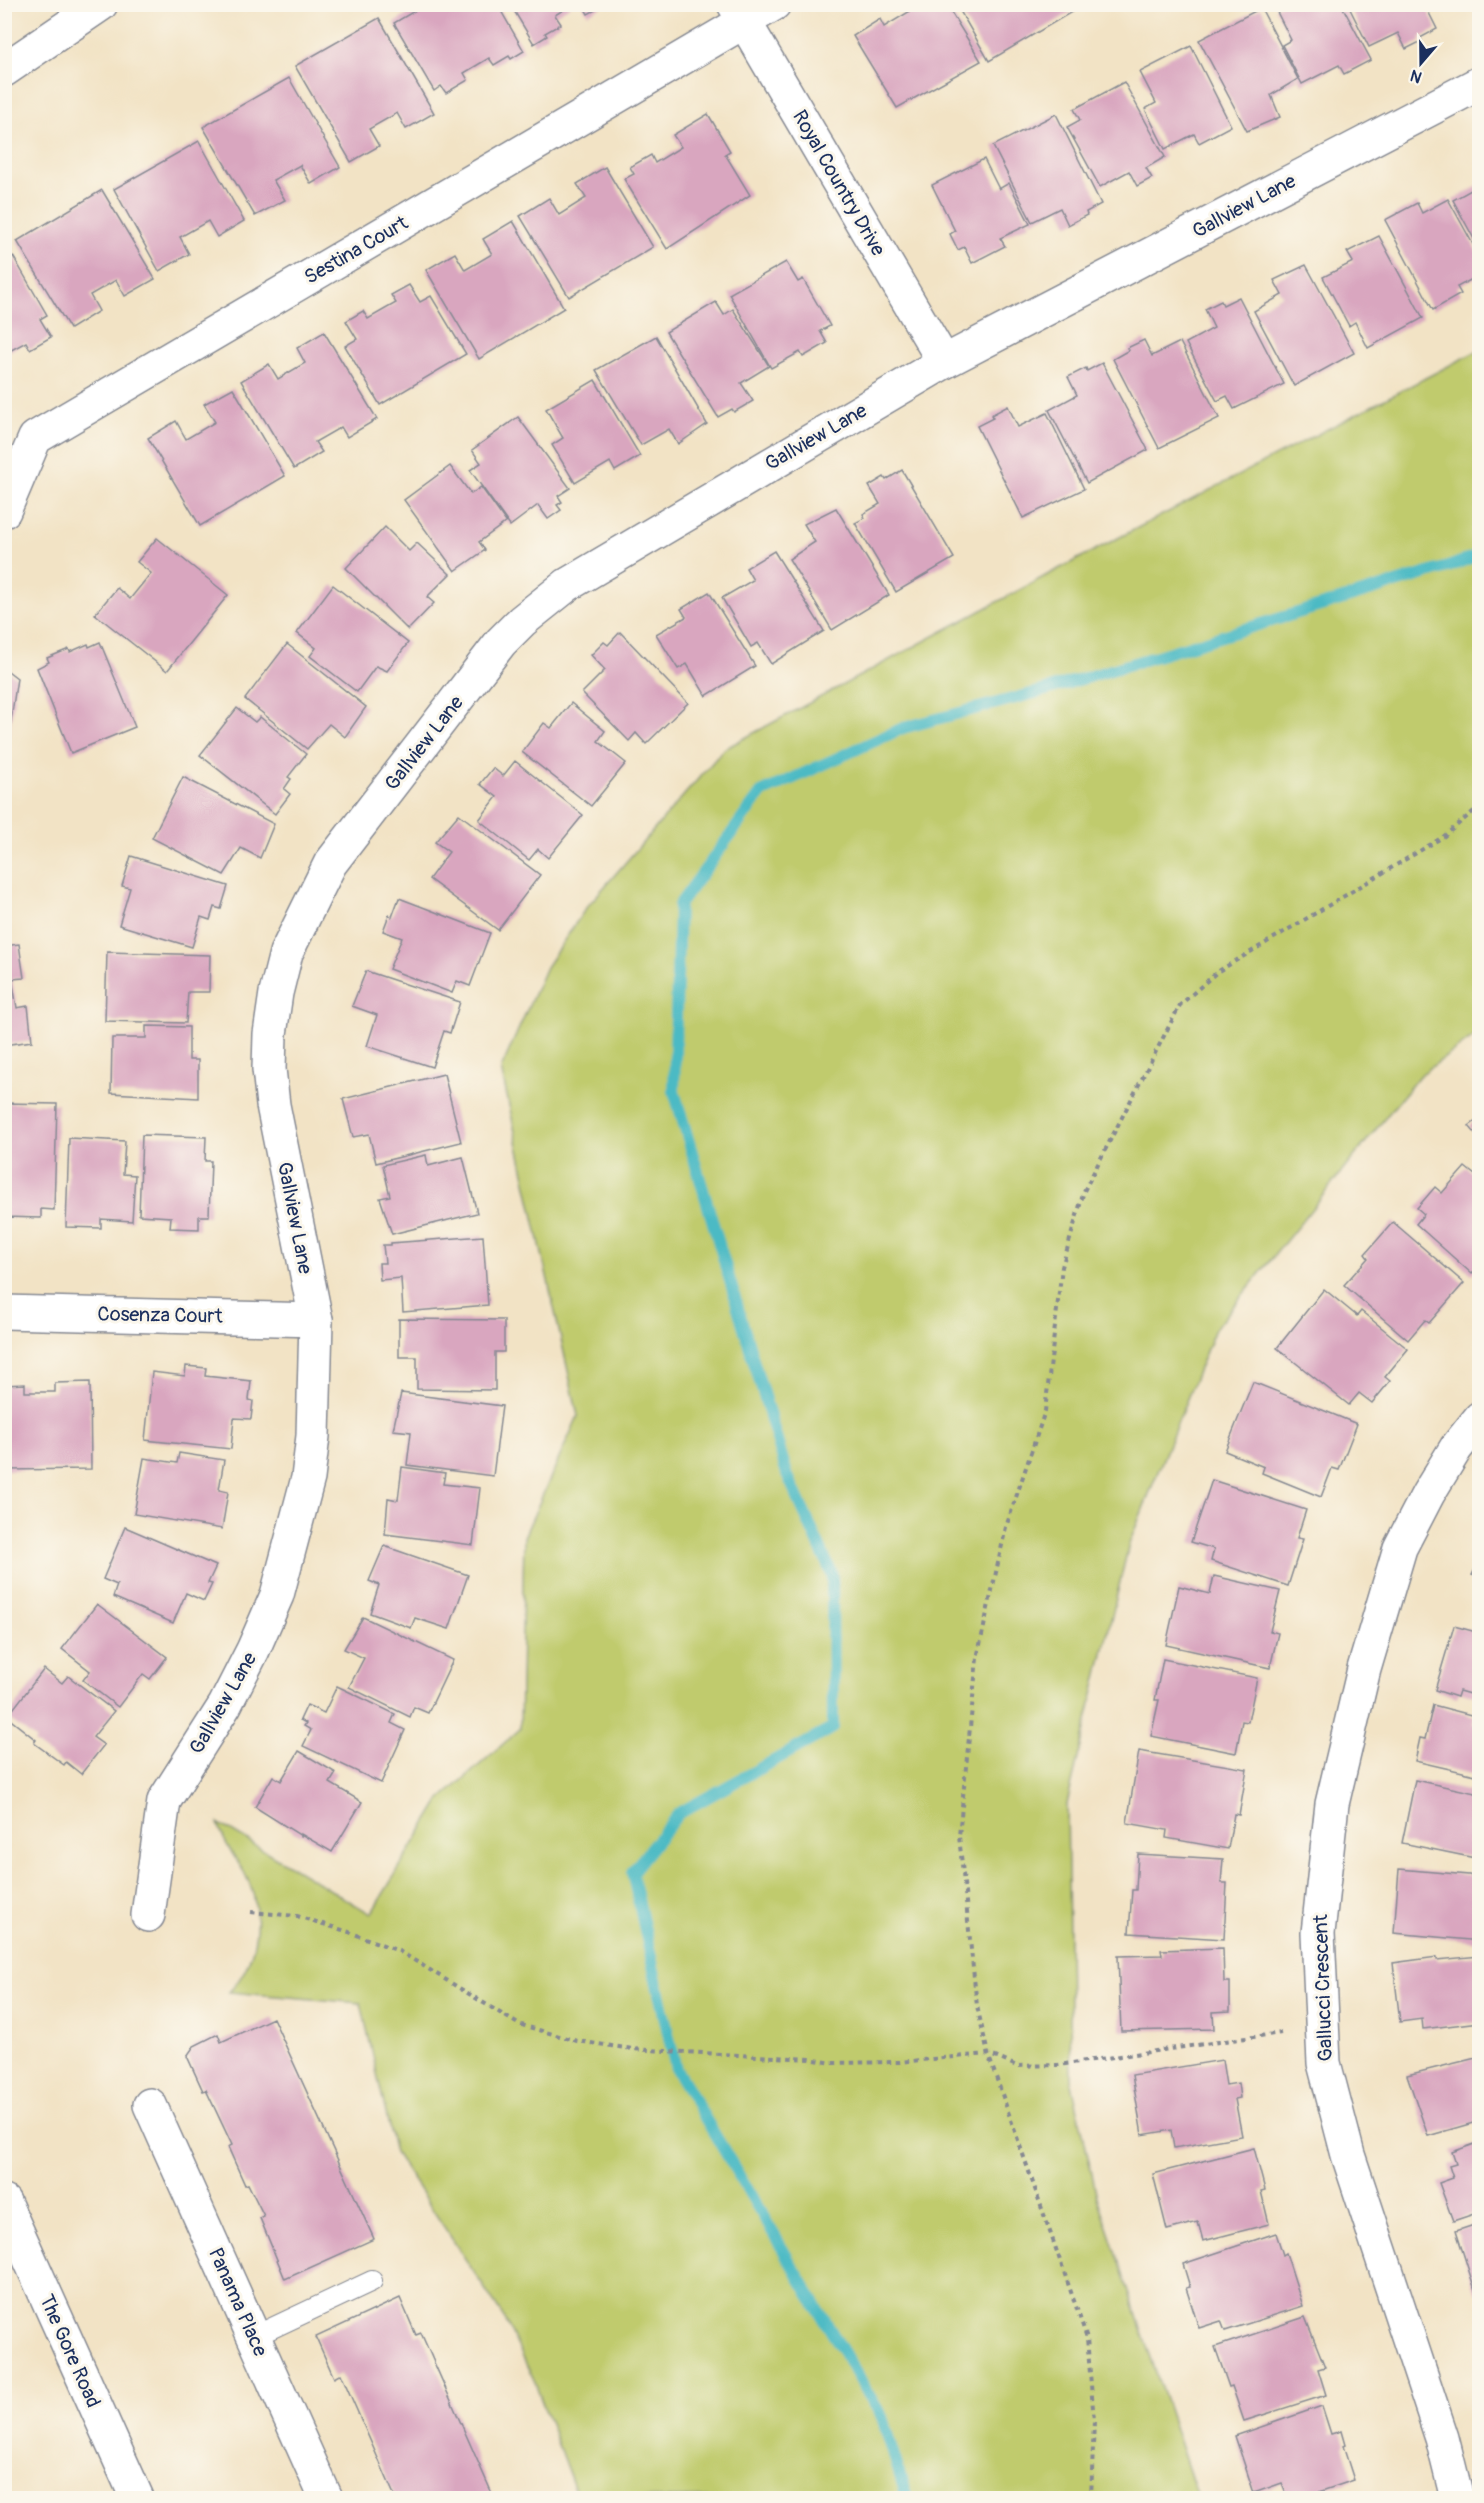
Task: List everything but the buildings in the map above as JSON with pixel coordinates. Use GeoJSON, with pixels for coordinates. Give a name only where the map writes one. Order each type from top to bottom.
{"type":"FeatureCollection","features":[{"type":"Feature","properties":{"kind":"street"},"geometry":{"type":"LineString","coordinates":[[4,70],[101,4]]}},
{"type":"Feature","properties":{"kind":"street"},"geometry":{"type":"LineString","coordinates":[[739,13],[774,4]]}},
{"type":"Feature","properties":{"kind":"street","name":"Royal Country Drive"},"geometry":{"type":"LineString","coordinates":[[739,13],[944,362]]}},
{"type":"Feature","properties":{"kind":"street","name":"Sestina Court"},"geometry":{"type":"LineString","coordinates":[[4,511],[35,438],[739,13]]}},
{"type":"Feature","properties":{"kind":"street","name":"Gallview Lane"},"geometry":{"type":"LineString","coordinates":[[148,1915],[164,1801],[225,1705],[253,1650],[277,1595],[308,1478],[313,1436],[316,1320],[273,1105],[269,1069],[270,1034],[276,993],[286,953],[330,864],[501,642],[522,621],[567,585],[612,556],[944,362],[1479,83]]}},
{"type":"Feature","properties":{"kind":"street","name":"Cosenza Court"},"geometry":{"type":"LineString","coordinates":[[4,1312],[316,1320]]}},
{"type":"Feature","properties":{"kind":"street","name":"Gallucci Crescent"},"geometry":{"type":"LineString","coordinates":[[1457,2499],[1442,2438],[1348,2155],[1324,2063],[1318,1933],[1332,1804],[1364,1669],[1400,1548],[1428,1494],[1456,1449],[1479,1418]]}},
{"type":"Feature","properties":{"kind":"street","name":"Panama Place"},"geometry":{"type":"LineString","coordinates":[[150,2105],[326,2499]]}},
{"type":"Feature","properties":{"kind":"street","name":"The Gore Road"},"geometry":{"type":"LineString","coordinates":[[4,2202],[137,2499]]}},
{"type":"Feature","properties":{"kind":"lane"},"geometry":{"type":"LineString","coordinates":[[253,2337],[372,2281]]}},
{"type":"Feature","properties":{"kind":"path"},"geometry":{"type":"LineString","coordinates":[[1091,2499],[1094,2420],[1087,2338],[988,2054],[977,2006],[959,1836],[977,1658],[1006,1527],[1045,1411],[1062,1267],[1084,1191],[1180,1005],[1217,972],[1443,837],[1479,806]]}},
{"type":"Feature","properties":{"kind":"path"},"geometry":{"type":"LineString","coordinates":[[251,1912],[297,1916],[350,1932],[399,1951],[518,2024],[577,2041],[633,2049],[810,2059],[832,2063],[899,2062],[988,2054],[1017,2066],[1058,2065],[1281,2034]]}},
{"type":"Feature","properties":{"kind":"green space"},"geometry":{"type":"Polygon","coordinates":[[[1479,350],[1479,1033],[1419,1076],[1215,1329],[1129,1544],[1067,1804],[1071,2079],[1097,2197],[1198,2498],[578,2498],[535,2383],[505,2319],[395,2153],[361,2003],[229,1992],[247,1965],[252,1950],[256,1934],[255,1902],[244,1872],[226,1842],[218,1823],[371,1914],[441,1799],[520,1729],[524,1537],[578,1416],[501,1069],[546,967],[586,908],[724,749],[1051,573],[1479,350]]]}},
{"type":"Feature","properties":{"kind":"waterway"},"geometry":{"type":"LineString","coordinates":[[907,2498],[882,2417],[676,2069],[632,1872],[679,1813],[833,1728],[832,1574],[787,1474],[674,1091],[679,905],[761,793],[903,728],[1046,690],[1451,566],[1480,554]]}}]}
